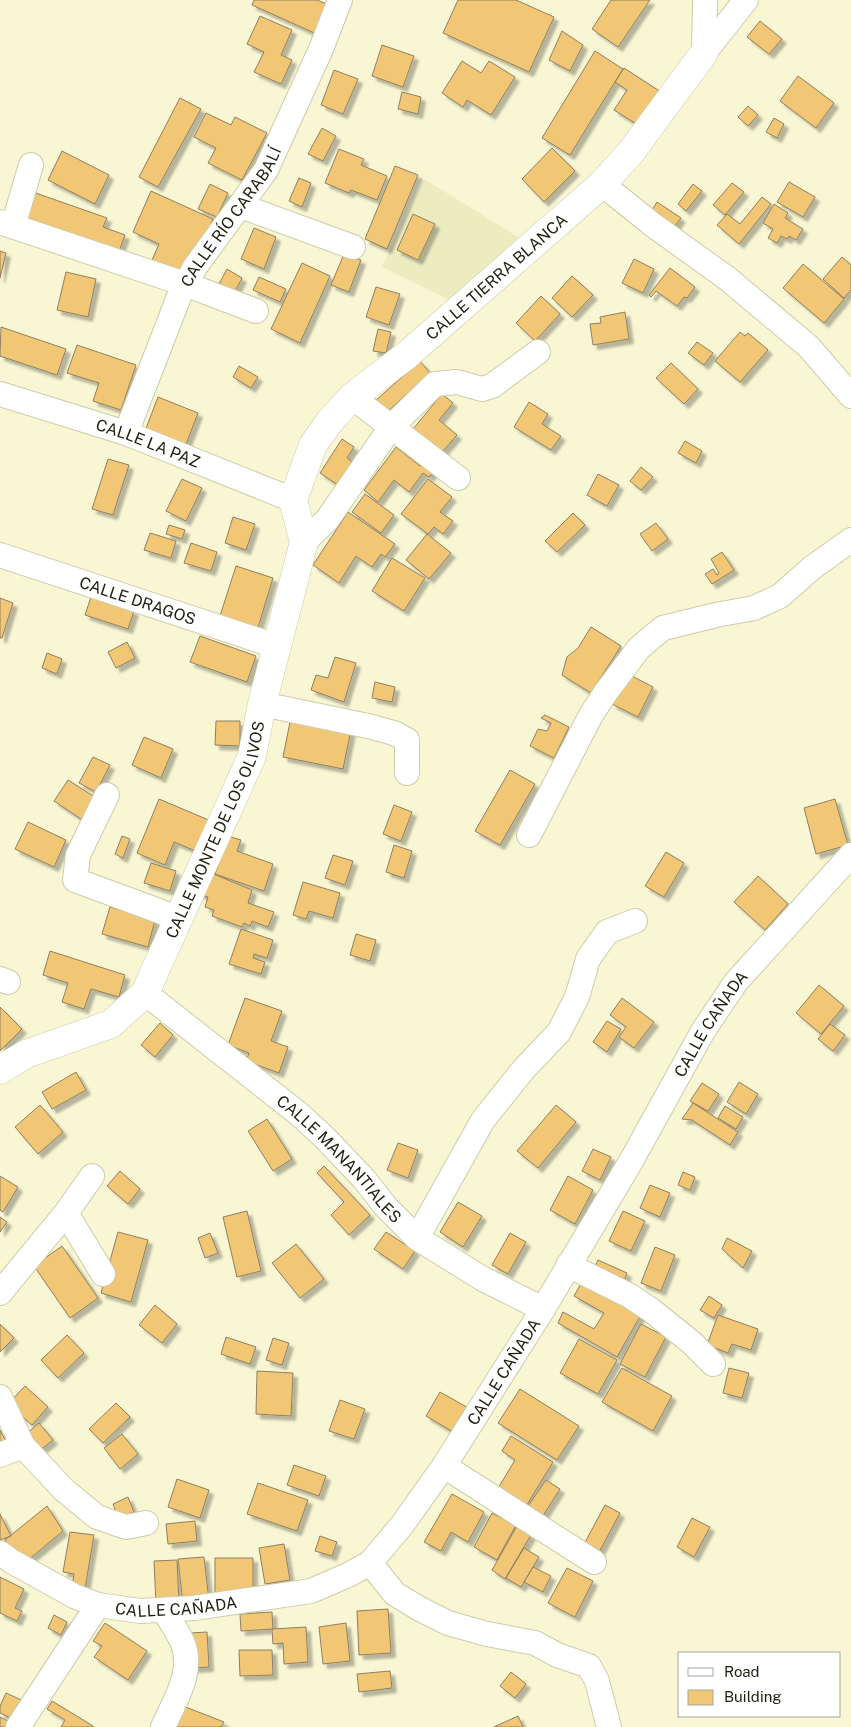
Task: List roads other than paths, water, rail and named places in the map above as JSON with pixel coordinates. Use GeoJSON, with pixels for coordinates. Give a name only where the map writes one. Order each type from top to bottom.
{"type":"FeatureCollection","features":[{"type":"Feature","properties":{"kind":"street","name":"CALLE RÍO CARABALÍ"},"geometry":{"type":"LineString","coordinates":[[126,433],[180,294],[195,267],[266,170],[321,49],[340,0]]}},
{"type":"Feature","properties":{"kind":"street"},"geometry":{"type":"LineString","coordinates":[[704,53],[705,0]]}},
{"type":"Feature","properties":{"kind":"street","name":"CALLE TIERRA BLANCA"},"geometry":{"type":"LineString","coordinates":[[293,500],[313,446],[330,421],[352,397],[406,355],[602,184],[631,152],[704,53],[746,0]]}},
{"type":"Feature","properties":{"kind":"street"},"geometry":{"type":"LineString","coordinates":[[32,166],[6,224],[185,284],[256,311]]}},
{"type":"Feature","properties":{"kind":"street"},"geometry":{"type":"LineString","coordinates":[[602,184],[653,225],[728,278],[780,322],[809,347],[851,396]]}},
{"type":"Feature","properties":{"kind":"street"},"geometry":{"type":"LineString","coordinates":[[241,206],[353,247]]}},
{"type":"Feature","properties":{"kind":"street"},"geometry":{"type":"LineString","coordinates":[[304,542],[327,520],[391,427],[435,384],[457,382],[482,389],[492,386],[538,352]]}},
{"type":"Feature","properties":{"kind":"street","name":"CALLE LA PAZ"},"geometry":{"type":"LineString","coordinates":[[0,394],[126,433],[293,500]]}},
{"type":"Feature","properties":{"kind":"street"},"geometry":{"type":"LineString","coordinates":[[352,397],[458,478]]}},
{"type":"Feature","properties":{"kind":"street","name":"CALLE MONTE DE LOS OLIVOS"},"geometry":{"type":"LineString","coordinates":[[0,1070],[26,1054],[111,1024],[145,993],[252,756],[276,646],[304,542],[293,500]]}},
{"type":"Feature","properties":{"kind":"street"},"geometry":{"type":"LineString","coordinates":[[529,835],[591,715],[639,648],[662,628],[754,608],[780,596],[812,567],[851,540]]}},
{"type":"Feature","properties":{"kind":"street","name":"CALLE DRAGOS"},"geometry":{"type":"LineString","coordinates":[[0,555],[276,646]]}},
{"type":"Feature","properties":{"kind":"street"},"geometry":{"type":"LineString","coordinates":[[262,704],[394,733],[407,740],[407,773]]}},
{"type":"Feature","properties":{"kind":"street"},"geometry":{"type":"LineString","coordinates":[[107,795],[78,855],[75,880],[178,918]]}},
{"type":"Feature","properties":{"kind":"street","name":"CALLE CAÑADA"},"geometry":{"type":"LineString","coordinates":[[0,1553],[11,1562],[74,1596],[98,1605],[140,1610],[164,1610],[266,1599],[311,1591],[370,1563],[402,1525],[444,1466],[543,1309],[630,1163],[703,1031],[736,982],[851,855]]}},
{"type":"Feature","properties":{"kind":"street"},"geometry":{"type":"LineString","coordinates":[[417,1238],[483,1120],[523,1070],[559,1032],[577,997],[588,959],[607,932],[635,921]]}},
{"type":"Feature","properties":{"kind":"street","name":"CALLE MANANTIALES"},"geometry":{"type":"LineString","coordinates":[[145,993],[299,1114],[364,1180],[386,1207],[417,1238],[482,1278],[543,1309]]}},
{"type":"Feature","properties":{"kind":"street"},"geometry":{"type":"LineString","coordinates":[[0,1293],[66,1213],[92,1176]]}},
{"type":"Feature","properties":{"kind":"street"},"geometry":{"type":"LineString","coordinates":[[66,1213],[103,1274]]}},
{"type":"Feature","properties":{"kind":"street"},"geometry":{"type":"LineString","coordinates":[[568,1265],[630,1296],[651,1310],[714,1364]]}},
{"type":"Feature","properties":{"kind":"street"},"geometry":{"type":"LineString","coordinates":[[0,1397],[24,1446],[64,1490],[97,1517],[126,1527],[146,1523]]}},
{"type":"Feature","properties":{"kind":"street"},"geometry":{"type":"LineString","coordinates":[[0,1455],[24,1446]]}},
{"type":"Feature","properties":{"kind":"street"},"geometry":{"type":"LineString","coordinates":[[444,1466],[594,1562]]}},
{"type":"Feature","properties":{"kind":"street"},"geometry":{"type":"LineString","coordinates":[[370,1563],[395,1594],[448,1623],[487,1634],[535,1643],[557,1655],[589,1666],[597,1682],[609,1727]]}},
{"type":"Feature","properties":{"kind":"street"},"geometry":{"type":"LineString","coordinates":[[18,1727],[98,1605]]}},
{"type":"Feature","properties":{"kind":"street"},"geometry":{"type":"LineString","coordinates":[[163,1727],[183,1684],[187,1664],[183,1643],[164,1610]]}}]}
